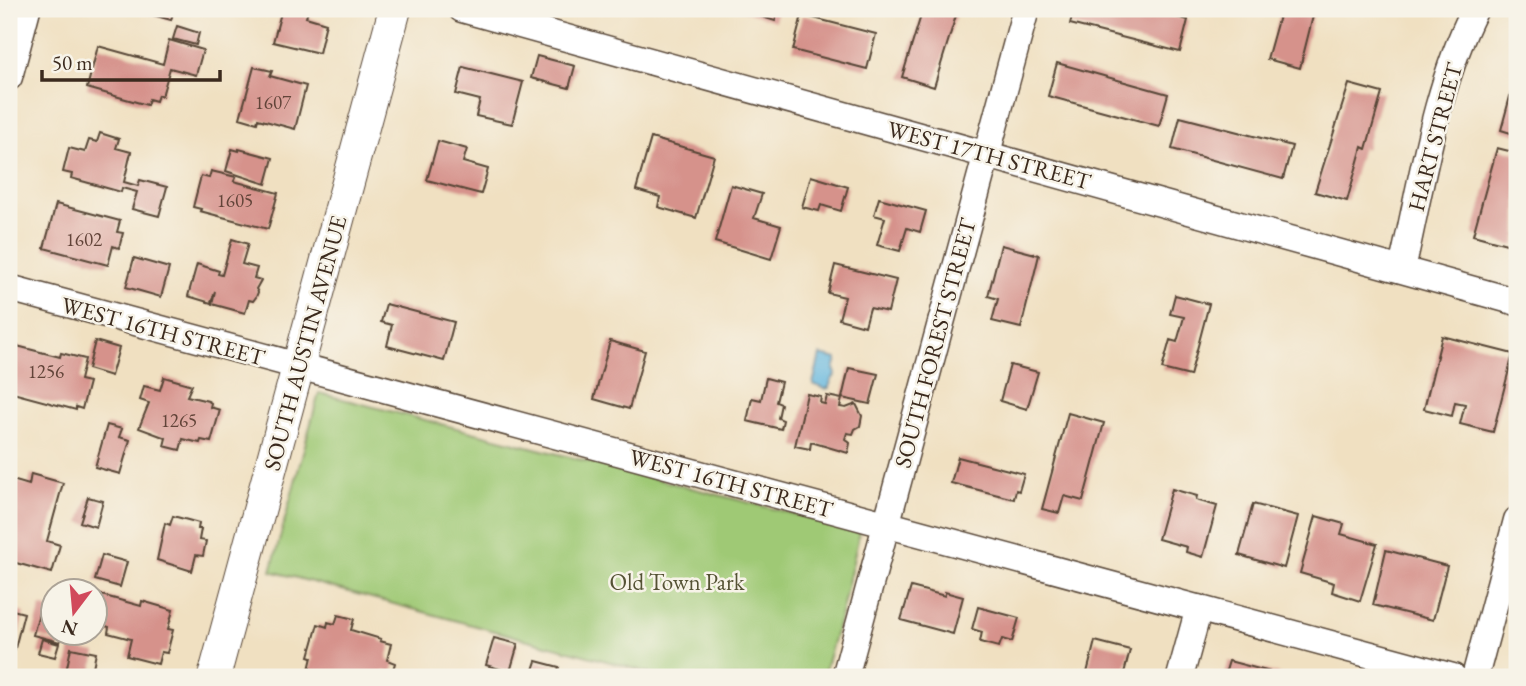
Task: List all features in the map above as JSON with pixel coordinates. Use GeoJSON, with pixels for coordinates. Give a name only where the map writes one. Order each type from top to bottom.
{"type":"FeatureCollection","features":[{"type":"Feature","properties":{"kind":"main road","name":"SOUTH AUSTIN AVENUE"},"geometry":{"type":"LineString","coordinates":[[214,677],[395,9]]}},
{"type":"Feature","properties":{"kind":"street"},"geometry":{"type":"LineString","coordinates":[[9,77],[27,9]]}},
{"type":"Feature","properties":{"kind":"street","name":"WEST 17TH STREET"},"geometry":{"type":"LineString","coordinates":[[462,9],[1517,302]]}},
{"type":"Feature","properties":{"kind":"street","name":"SOUTH FOREST STREET"},"geometry":{"type":"LineString","coordinates":[[845,677],[1026,9]]}},
{"type":"Feature","properties":{"kind":"street","name":"HART STREET"},"geometry":{"type":"LineString","coordinates":[[1402,269],[1440,103],[1464,32],[1475,9]]}},
{"type":"Feature","properties":{"kind":"street","name":"WEST 16TH STREET"},"geometry":{"type":"LineString","coordinates":[[9,288],[1453,677]]}},
{"type":"Feature","properties":{"kind":"street"},"geometry":{"type":"LineString","coordinates":[[1475,677],[1510,575],[1517,520]]}},
{"type":"Feature","properties":{"kind":"street"},"geometry":{"type":"LineString","coordinates":[[1180,677],[1199,608]]}},
{"type":"Feature","properties":{"kind":"green space","name":"Old Town Park"},"geometry":{"type":"Polygon","coordinates":[[[319,393],[860,531],[823,677],[666,677],[271,571],[319,393]]]}},
{"type":"Feature","properties":{"kind":"water"},"geometry":{"type":"Polygon","coordinates":[[[820,355],[837,359],[834,369],[836,374],[829,388],[825,389],[813,384],[820,355]]]}},
{"type":"Feature","properties":{"kind":"building"},"geometry":{"type":"Polygon","coordinates":[[[131,9],[174,9],[171,20],[131,9]]]}},
{"type":"Feature","properties":{"kind":"building"},"geometry":{"type":"Polygon","coordinates":[[[282,9],[309,9],[306,17],[326,23],[319,53],[273,42],[282,9]]]}},
{"type":"Feature","properties":{"kind":"building"},"geometry":{"type":"Polygon","coordinates":[[[737,9],[778,9],[775,21],[737,9]]]}},
{"type":"Feature","properties":{"kind":"building"},"geometry":{"type":"Polygon","coordinates":[[[923,9],[958,9],[934,87],[902,77],[923,9]]]}},
{"type":"Feature","properties":{"kind":"building"},"geometry":{"type":"Polygon","coordinates":[[[1074,9],[1146,9],[1188,20],[1180,52],[1070,24],[1074,9]]]}},
{"type":"Feature","properties":{"kind":"building"},"geometry":{"type":"Polygon","coordinates":[[[1281,9],[1321,9],[1320,14],[1314,12],[1300,68],[1267,59],[1281,9]]]}},
{"type":"Feature","properties":{"kind":"building"},"geometry":{"type":"Polygon","coordinates":[[[802,15],[876,34],[867,69],[793,50],[802,15]]]}},
{"type":"Feature","properties":{"kind":"building"},"geometry":{"type":"Polygon","coordinates":[[[177,26],[199,33],[196,45],[173,39],[177,26]]]}},
{"type":"Feature","properties":{"kind":"building"},"geometry":{"type":"Polygon","coordinates":[[[169,40],[203,50],[196,75],[170,68],[162,96],[158,95],[156,101],[149,99],[147,105],[87,88],[98,46],[163,64],[169,40]]]}},
{"type":"Feature","properties":{"kind":"building"},"geometry":{"type":"Polygon","coordinates":[[[537,56],[575,66],[569,88],[531,78],[537,56]]]}},
{"type":"Feature","properties":{"kind":"building"},"geometry":{"type":"Polygon","coordinates":[[[1057,63],[1168,94],[1159,126],[1048,96],[1057,63]]]}},
{"type":"Feature","properties":{"kind":"building"},"geometry":{"type":"Polygon","coordinates":[[[254,67],[272,71],[270,76],[306,86],[295,129],[258,119],[257,123],[240,118],[254,67]]]}},
{"type":"Feature","properties":{"kind":"building"},"geometry":{"type":"Polygon","coordinates":[[[463,67],[523,82],[512,124],[476,116],[480,100],[456,94],[463,67]]]}},
{"type":"Feature","properties":{"kind":"building"},"geometry":{"type":"Polygon","coordinates":[[[1517,74],[1517,135],[1501,130],[1517,74]]]}},
{"type":"Feature","properties":{"kind":"building"},"geometry":{"type":"Polygon","coordinates":[[[1349,84],[1382,93],[1366,149],[1362,147],[1347,201],[1315,192],[1349,84]]]}},
{"type":"Feature","properties":{"kind":"building"},"geometry":{"type":"Polygon","coordinates":[[[1180,117],[1292,146],[1283,179],[1172,149],[1180,117]]]}},
{"type":"Feature","properties":{"kind":"building"},"geometry":{"type":"Polygon","coordinates":[[[100,133],[119,139],[116,148],[131,152],[124,182],[138,186],[140,180],[167,187],[159,216],[132,209],[137,192],[122,188],[121,192],[71,178],[72,174],[63,172],[69,148],[85,152],[89,140],[97,142],[100,133]]]}},
{"type":"Feature","properties":{"kind":"building"},"geometry":{"type":"Polygon","coordinates":[[[651,138],[714,156],[696,218],[658,207],[660,197],[636,190],[651,138]]]}},
{"type":"Feature","properties":{"kind":"building"},"geometry":{"type":"Polygon","coordinates":[[[438,141],[467,149],[463,162],[488,169],[481,194],[427,180],[438,141]]]}},
{"type":"Feature","properties":{"kind":"building"},"geometry":{"type":"Polygon","coordinates":[[[1497,148],[1517,153],[1517,235],[1514,246],[1473,235],[1497,148]]]}},
{"type":"Feature","properties":{"kind":"building"},"geometry":{"type":"Polygon","coordinates":[[[232,149],[273,158],[266,184],[226,171],[232,149]]]}},
{"type":"Feature","properties":{"kind":"building"},"geometry":{"type":"Polygon","coordinates":[[[211,171],[236,177],[234,181],[278,193],[268,229],[193,207],[201,176],[209,178],[211,171]]]}},
{"type":"Feature","properties":{"kind":"building"},"geometry":{"type":"Polygon","coordinates":[[[811,176],[848,187],[841,211],[821,205],[819,211],[802,207],[811,176]]]}},
{"type":"Feature","properties":{"kind":"building"},"geometry":{"type":"Polygon","coordinates":[[[731,185],[762,194],[754,218],[781,226],[771,259],[715,242],[731,185]]]}},
{"type":"Feature","properties":{"kind":"building"},"geometry":{"type":"Polygon","coordinates":[[[879,198],[926,211],[920,232],[907,228],[900,251],[877,245],[885,218],[874,215],[879,198]]]}},
{"type":"Feature","properties":{"kind":"building"},"geometry":{"type":"Polygon","coordinates":[[[56,204],[120,221],[117,232],[123,233],[119,248],[113,246],[108,265],[44,248],[56,204]]]}},
{"type":"Feature","properties":{"kind":"building"},"geometry":{"type":"Polygon","coordinates":[[[232,239],[248,244],[242,264],[257,268],[254,278],[261,280],[256,289],[256,297],[253,301],[249,300],[245,313],[212,304],[215,291],[211,303],[188,296],[197,264],[219,271],[218,274],[222,275],[232,239]]]}},
{"type":"Feature","properties":{"kind":"building"},"geometry":{"type":"Polygon","coordinates":[[[1001,245],[1039,255],[1021,328],[992,321],[998,299],[988,296],[1001,245]]]}},
{"type":"Feature","properties":{"kind":"building"},"geometry":{"type":"Polygon","coordinates":[[[134,258],[169,268],[161,297],[126,287],[134,258]]]}},
{"type":"Feature","properties":{"kind":"building"},"geometry":{"type":"Polygon","coordinates":[[[835,265],[896,280],[888,312],[870,308],[865,326],[839,319],[845,297],[828,293],[835,265]]]}},
{"type":"Feature","properties":{"kind":"building"},"geometry":{"type":"Polygon","coordinates":[[[1175,295],[1209,304],[1190,376],[1162,369],[1170,340],[1177,342],[1184,317],[1170,314],[1175,295]]]}},
{"type":"Feature","properties":{"kind":"building"},"geometry":{"type":"Polygon","coordinates":[[[386,304],[454,322],[444,361],[387,346],[392,325],[381,322],[386,304]]]}},
{"type":"Feature","properties":{"kind":"building"},"geometry":{"type":"Polygon","coordinates":[[[1442,336],[1513,354],[1493,432],[1460,424],[1465,404],[1455,402],[1452,416],[1424,409],[1442,336]]]}},
{"type":"Feature","properties":{"kind":"building"},"geometry":{"type":"Polygon","coordinates":[[[95,341],[119,348],[111,376],[88,369],[95,341]]]}},
{"type":"Feature","properties":{"kind":"building"},"geometry":{"type":"Polygon","coordinates":[[[610,341],[645,351],[629,409],[594,399],[610,341]]]}},
{"type":"Feature","properties":{"kind":"building"},"geometry":{"type":"Polygon","coordinates":[[[13,345],[60,357],[61,353],[85,359],[80,380],[89,382],[82,409],[76,407],[76,410],[9,392],[9,361],[13,345]]]}},
{"type":"Feature","properties":{"kind":"building"},"geometry":{"type":"Polygon","coordinates":[[[1010,365],[1038,372],[1027,409],[1000,401],[1010,365]]]}},
{"type":"Feature","properties":{"kind":"building"},"geometry":{"type":"Polygon","coordinates":[[[849,368],[878,374],[870,404],[842,398],[849,368]]]}},
{"type":"Feature","properties":{"kind":"building"},"geometry":{"type":"Polygon","coordinates":[[[164,377],[192,385],[187,396],[208,401],[211,403],[210,407],[220,410],[211,442],[201,440],[200,443],[183,439],[180,450],[164,446],[166,438],[139,428],[149,403],[140,400],[144,386],[160,390],[164,377]]]}},
{"type":"Feature","properties":{"kind":"building"},"geometry":{"type":"Polygon","coordinates":[[[766,378],[781,382],[776,402],[781,404],[778,418],[783,420],[781,429],[747,421],[752,398],[761,400],[766,378]]]}},
{"type":"Feature","properties":{"kind":"building"},"geometry":{"type":"Polygon","coordinates":[[[807,394],[821,397],[820,403],[825,404],[827,396],[842,399],[840,407],[856,404],[862,416],[860,426],[853,434],[847,433],[845,439],[850,443],[848,453],[811,442],[810,449],[795,446],[807,394]]]}},
{"type":"Feature","properties":{"kind":"building"},"geometry":{"type":"Polygon","coordinates":[[[1068,413],[1104,423],[1083,501],[1064,496],[1059,513],[1042,509],[1068,413]]]}},
{"type":"Feature","properties":{"kind":"building"},"geometry":{"type":"Polygon","coordinates":[[[107,425],[122,429],[119,437],[130,440],[120,474],[95,467],[107,425]]]}},
{"type":"Feature","properties":{"kind":"building"},"geometry":{"type":"Polygon","coordinates":[[[958,457],[1024,474],[1014,499],[951,483],[958,457]]]}},
{"type":"Feature","properties":{"kind":"building"},"geometry":{"type":"Polygon","coordinates":[[[31,474],[63,483],[47,541],[60,545],[52,573],[9,561],[15,540],[9,536],[9,479],[29,485],[31,474]]]}},
{"type":"Feature","properties":{"kind":"building"},"geometry":{"type":"Polygon","coordinates":[[[1172,489],[1197,496],[1196,500],[1217,506],[1203,557],[1186,552],[1187,547],[1158,539],[1172,489]]]}},
{"type":"Feature","properties":{"kind":"building"},"geometry":{"type":"Polygon","coordinates":[[[88,497],[103,501],[96,527],[80,522],[88,497]]]}},
{"type":"Feature","properties":{"kind":"building"},"geometry":{"type":"Polygon","coordinates":[[[1253,504],[1298,516],[1284,568],[1239,555],[1253,504]]]}},
{"type":"Feature","properties":{"kind":"building"},"geometry":{"type":"Polygon","coordinates":[[[173,516],[199,523],[199,540],[206,541],[203,556],[196,555],[192,571],[157,560],[165,523],[170,525],[173,516]]]}},
{"type":"Feature","properties":{"kind":"building"},"geometry":{"type":"Polygon","coordinates":[[[1316,516],[1344,524],[1341,534],[1377,544],[1360,601],[1332,592],[1334,583],[1300,573],[1316,516]]]}},
{"type":"Feature","properties":{"kind":"building"},"geometry":{"type":"Polygon","coordinates":[[[1386,550],[1447,566],[1433,620],[1373,605],[1386,550]]]}},
{"type":"Feature","properties":{"kind":"building"},"geometry":{"type":"Polygon","coordinates":[[[102,555],[127,562],[120,587],[108,584],[108,578],[96,578],[102,555]]]}},
{"type":"Feature","properties":{"kind":"building"},"geometry":{"type":"Polygon","coordinates":[[[911,587],[945,596],[945,592],[963,597],[953,634],[901,620],[911,587]]]}},
{"type":"Feature","properties":{"kind":"building"},"geometry":{"type":"Polygon","coordinates":[[[108,597],[141,606],[142,601],[173,610],[168,629],[173,630],[167,653],[161,652],[158,664],[127,656],[131,639],[108,633],[108,597]]]}},
{"type":"Feature","properties":{"kind":"building"},"geometry":{"type":"Polygon","coordinates":[[[978,607],[1019,618],[1012,642],[1002,639],[999,647],[980,642],[982,632],[972,629],[978,607]]]}},
{"type":"Feature","properties":{"kind":"building"},"geometry":{"type":"Polygon","coordinates":[[[9,609],[24,613],[14,652],[9,651],[9,609]]]}},
{"type":"Feature","properties":{"kind":"building"},"geometry":{"type":"Polygon","coordinates":[[[338,615],[354,619],[351,630],[391,644],[387,660],[395,663],[392,673],[384,671],[383,677],[321,677],[308,674],[312,657],[309,656],[318,624],[327,627],[328,622],[335,624],[338,615]]]}},
{"type":"Feature","properties":{"kind":"building"},"geometry":{"type":"Polygon","coordinates":[[[38,617],[38,636],[33,635],[38,617]]]}},
{"type":"Feature","properties":{"kind":"building"},"geometry":{"type":"Polygon","coordinates":[[[494,638],[518,644],[510,672],[486,665],[494,638]]]}},
{"type":"Feature","properties":{"kind":"building"},"geometry":{"type":"Polygon","coordinates":[[[1095,641],[1130,650],[1123,677],[1086,677],[1095,641]]]}},
{"type":"Feature","properties":{"kind":"building"},"geometry":{"type":"Polygon","coordinates":[[[39,648],[58,648],[55,657],[38,653],[39,648]]]}},
{"type":"Feature","properties":{"kind":"building"},"geometry":{"type":"Polygon","coordinates":[[[71,648],[96,653],[91,677],[66,672],[71,648]]]}},
{"type":"Feature","properties":{"kind":"building"},"geometry":{"type":"Polygon","coordinates":[[[536,661],[559,667],[556,677],[531,676],[536,661]]]}},
{"type":"Feature","properties":{"kind":"building"},"geometry":{"type":"Polygon","coordinates":[[[1229,661],[1286,676],[1286,677],[1224,677],[1229,661]]]}},
{"type":"Feature","properties":{"kind":"building"},"geometry":{"type":"Polygon","coordinates":[[[110,671],[131,676],[131,677],[108,677],[110,671]]]}}]}
